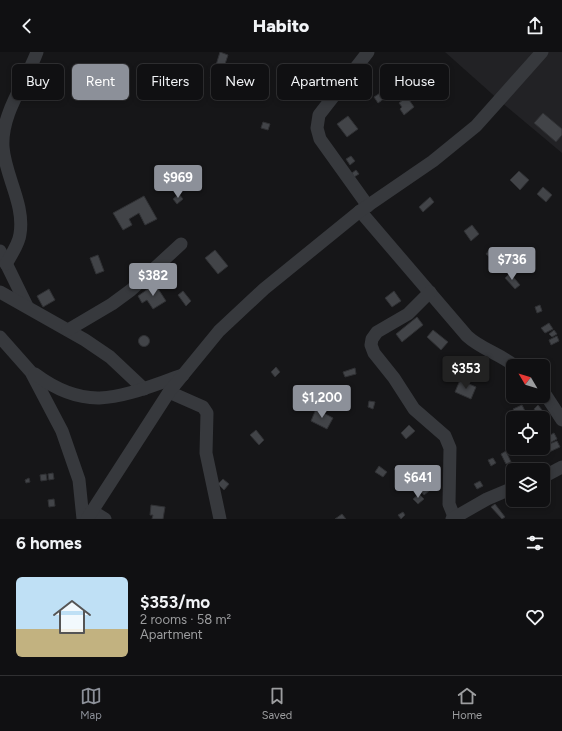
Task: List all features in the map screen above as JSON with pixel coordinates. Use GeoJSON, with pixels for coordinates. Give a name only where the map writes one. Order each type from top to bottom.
{"type":"FeatureCollection","features":[{"type":"Feature","properties":{"kind":"street"},"geometry":{"type":"LineString","coordinates":[[6,264],[20,235],[21,218],[8,175],[3,146],[4,126],[37,52]]}},
{"type":"Feature","properties":{"kind":"street"},"geometry":{"type":"LineString","coordinates":[[368,52],[319,115],[317,128],[320,140],[364,209],[430,292],[472,340],[506,360]]}},
{"type":"Feature","properties":{"kind":"street"},"geometry":{"type":"LineString","coordinates":[[88,516],[169,392],[220,331],[264,289],[364,209],[433,161],[476,126],[542,52]]}},
{"type":"Feature","properties":{"kind":"street"},"geometry":{"type":"LineString","coordinates":[[68,330],[112,304],[131,290],[181,244]]}},
{"type":"Feature","properties":{"kind":"street"},"geometry":{"type":"LineString","coordinates":[[0,251],[27,306]]}},
{"type":"Feature","properties":{"kind":"street"},"geometry":{"type":"LineString","coordinates":[[0,292],[68,330],[110,357],[144,389]]}},
{"type":"Feature","properties":{"kind":"street"},"geometry":{"type":"LineString","coordinates":[[430,292],[408,314],[377,332],[372,339],[371,345],[374,353],[394,378],[414,409],[445,436],[450,448],[449,504],[454,518],[487,499],[506,491]]}},
{"type":"Feature","properties":{"kind":"street"},"geometry":{"type":"LineString","coordinates":[[0,337],[31,372],[62,431],[72,454],[88,516]]}},
{"type":"Feature","properties":{"kind":"street"},"geometry":{"type":"LineString","coordinates":[[31,372],[61,391],[80,397],[96,399],[144,389],[183,375]]}},
{"type":"Feature","properties":{"kind":"street"},"geometry":{"type":"LineString","coordinates":[[169,392],[203,407],[207,413],[206,453],[220,519]]}},
{"type":"Feature","properties":{"kind":"street"},"geometry":{"type":"LineString","coordinates":[[550,402],[562,420]]}},
{"type":"Feature","properties":{"kind":"street"},"geometry":{"type":"LineString","coordinates":[[550,473],[562,467]]}},
{"type":"Feature","properties":{"kind":"street"},"geometry":{"type":"LineString","coordinates":[[88,516],[105,519]]}},
{"type":"Feature","properties":{"kind":"shaded area"},"geometry":{"type":"Polygon","coordinates":[[[445,52],[562,52],[562,153],[500,101],[445,52]]]}},
{"type":"Feature","properties":{"kind":"building"},"geometry":{"type":"Polygon","coordinates":[[[220,52],[228,55],[225,64],[216,64],[220,52]]]}},
{"type":"Feature","properties":{"kind":"building"},"geometry":{"type":"Polygon","coordinates":[[[380,93],[380,100],[382,100],[378,103],[374,97],[380,93]]]}},
{"type":"Feature","properties":{"kind":"building"},"geometry":{"type":"Polygon","coordinates":[[[403,100],[409,100],[414,107],[404,115],[400,109],[402,107],[399,103],[403,100]]]}},
{"type":"Feature","properties":{"kind":"building"},"geometry":{"type":"Polygon","coordinates":[[[543,113],[562,129],[562,135],[556,142],[534,123],[543,113]]]}},
{"type":"Feature","properties":{"kind":"building"},"geometry":{"type":"Polygon","coordinates":[[[348,116],[358,129],[347,137],[337,124],[348,116]]]}},
{"type":"Feature","properties":{"kind":"building"},"geometry":{"type":"Polygon","coordinates":[[[263,122],[270,124],[268,130],[261,128],[263,122]]]}},
{"type":"Feature","properties":{"kind":"building"},"geometry":{"type":"Polygon","coordinates":[[[351,156],[355,161],[350,165],[346,159],[351,156]]]}},
{"type":"Feature","properties":{"kind":"building"},"geometry":{"type":"Polygon","coordinates":[[[356,170],[359,174],[354,177],[352,173],[356,170]]]}},
{"type":"Feature","properties":{"kind":"building"},"geometry":{"type":"Polygon","coordinates":[[[519,171],[529,180],[520,190],[510,180],[519,171]]]}},
{"type":"Feature","properties":{"kind":"building"},"geometry":{"type":"Polygon","coordinates":[[[543,187],[552,195],[546,202],[537,194],[543,187]]]}},
{"type":"Feature","properties":{"kind":"building"},"geometry":{"type":"Polygon","coordinates":[[[179,194],[183,199],[177,204],[173,199],[179,194]]]}},
{"type":"Feature","properties":{"kind":"building"},"geometry":{"type":"Polygon","coordinates":[[[144,196],[157,219],[145,225],[139,213],[129,219],[132,225],[123,230],[113,213],[144,196]]]}},
{"type":"Feature","properties":{"kind":"building"},"geometry":{"type":"Polygon","coordinates":[[[430,197],[434,202],[423,212],[419,207],[430,197]]]}},
{"type":"Feature","properties":{"kind":"building"},"geometry":{"type":"Polygon","coordinates":[[[472,225],[479,234],[471,241],[464,231],[472,225]]]}},
{"type":"Feature","properties":{"kind":"building"},"geometry":{"type":"Polygon","coordinates":[[[215,250],[228,266],[218,274],[205,258],[215,250]]]}},
{"type":"Feature","properties":{"kind":"building"},"geometry":{"type":"Polygon","coordinates":[[[489,250],[494,254],[491,258],[486,254],[489,250]]]}},
{"type":"Feature","properties":{"kind":"building"},"geometry":{"type":"Polygon","coordinates":[[[98,255],[104,271],[96,274],[90,258],[98,255]]]}},
{"type":"Feature","properties":{"kind":"building"},"geometry":{"type":"Polygon","coordinates":[[[510,273],[520,285],[515,289],[505,278],[510,273]]]}},
{"type":"Feature","properties":{"kind":"building"},"geometry":{"type":"Polygon","coordinates":[[[155,284],[166,301],[153,309],[147,300],[142,303],[138,296],[155,284]]]}},
{"type":"Feature","properties":{"kind":"building"},"geometry":{"type":"Polygon","coordinates":[[[49,289],[55,300],[43,307],[37,296],[49,289]]]}},
{"type":"Feature","properties":{"kind":"building"},"geometry":{"type":"Polygon","coordinates":[[[183,291],[191,301],[186,306],[178,295],[183,291]]]}},
{"type":"Feature","properties":{"kind":"building"},"geometry":{"type":"Polygon","coordinates":[[[394,291],[401,301],[392,307],[385,298],[394,291]]]}},
{"type":"Feature","properties":{"kind":"building"},"geometry":{"type":"Polygon","coordinates":[[[540,305],[542,311],[537,313],[535,307],[540,305]]]}},
{"type":"Feature","properties":{"kind":"building"},"geometry":{"type":"Polygon","coordinates":[[[417,317],[423,325],[402,342],[396,334],[417,317]]]}},
{"type":"Feature","properties":{"kind":"building"},"geometry":{"type":"Polygon","coordinates":[[[549,323],[553,329],[545,333],[541,328],[549,323]]]}},
{"type":"Feature","properties":{"kind":"building"},"geometry":{"type":"Polygon","coordinates":[[[433,330],[448,342],[441,350],[427,337],[433,330]]]}},
{"type":"Feature","properties":{"kind":"building"},"geometry":{"type":"Polygon","coordinates":[[[554,330],[557,334],[552,337],[549,334],[554,330]]]}},
{"type":"Feature","properties":{"kind":"building"},"geometry":{"type":"Polygon","coordinates":[[[144,335],[148,337],[150,341],[148,345],[144,347],[140,345],[138,341],[140,337],[144,335]]]}},
{"type":"Feature","properties":{"kind":"building"},"geometry":{"type":"Polygon","coordinates":[[[557,336],[559,341],[551,345],[549,340],[557,336]]]}},
{"type":"Feature","properties":{"kind":"building"},"geometry":{"type":"Polygon","coordinates":[[[276,367],[280,372],[275,377],[271,372],[276,367]]]}},
{"type":"Feature","properties":{"kind":"building"},"geometry":{"type":"Polygon","coordinates":[[[355,368],[356,374],[345,377],[343,372],[355,368]]]}},
{"type":"Feature","properties":{"kind":"building"},"geometry":{"type":"Polygon","coordinates":[[[460,380],[476,387],[471,399],[455,392],[460,380]]]}},
{"type":"Feature","properties":{"kind":"building"},"geometry":{"type":"Polygon","coordinates":[[[332,389],[335,393],[332,397],[328,393],[332,389]]]}},
{"type":"Feature","properties":{"kind":"building"},"geometry":{"type":"Polygon","coordinates":[[[369,401],[375,402],[373,409],[368,407],[369,401]]]}},
{"type":"Feature","properties":{"kind":"building"},"geometry":{"type":"Polygon","coordinates":[[[522,405],[525,411],[514,411],[513,409],[522,405]]]}},
{"type":"Feature","properties":{"kind":"building"},"geometry":{"type":"Polygon","coordinates":[[[538,405],[542,410],[535,411],[534,409],[538,405]]]}},
{"type":"Feature","properties":{"kind":"building"},"geometry":{"type":"Polygon","coordinates":[[[316,409],[333,418],[327,429],[311,421],[316,409]]]}},
{"type":"Feature","properties":{"kind":"building"},"geometry":{"type":"Polygon","coordinates":[[[409,425],[415,431],[406,439],[401,433],[409,425]]]}},
{"type":"Feature","properties":{"kind":"building"},"geometry":{"type":"Polygon","coordinates":[[[256,430],[264,440],[259,445],[250,435],[256,430]]]}},
{"type":"Feature","properties":{"kind":"building"},"geometry":{"type":"Polygon","coordinates":[[[554,433],[557,439],[550,443],[550,435],[554,433]]]}},
{"type":"Feature","properties":{"kind":"building"},"geometry":{"type":"Polygon","coordinates":[[[557,441],[560,447],[550,452],[550,444],[557,441]]]}},
{"type":"Feature","properties":{"kind":"building"},"geometry":{"type":"Polygon","coordinates":[[[506,451],[506,455],[508,455],[511,462],[506,464],[501,454],[506,451]]]}},
{"type":"Feature","properties":{"kind":"building"},"geometry":{"type":"Polygon","coordinates":[[[493,458],[496,463],[491,466],[488,460],[493,458]]]}},
{"type":"Feature","properties":{"kind":"building"},"geometry":{"type":"Polygon","coordinates":[[[399,465],[408,475],[403,479],[394,469],[399,465]]]}},
{"type":"Feature","properties":{"kind":"building"},"geometry":{"type":"Polygon","coordinates":[[[425,465],[428,470],[423,472],[421,468],[425,465]]]}},
{"type":"Feature","properties":{"kind":"building"},"geometry":{"type":"Polygon","coordinates":[[[379,466],[387,472],[383,477],[375,472],[379,466]]]}},
{"type":"Feature","properties":{"kind":"building"},"geometry":{"type":"Polygon","coordinates":[[[53,473],[54,479],[49,480],[48,474],[53,473]]]}},
{"type":"Feature","properties":{"kind":"building"},"geometry":{"type":"Polygon","coordinates":[[[46,474],[47,480],[41,481],[40,475],[46,474]]]}},
{"type":"Feature","properties":{"kind":"building"},"geometry":{"type":"Polygon","coordinates":[[[29,478],[30,482],[26,483],[25,480],[29,478]]]}},
{"type":"Feature","properties":{"kind":"building"},"geometry":{"type":"Polygon","coordinates":[[[223,479],[229,484],[224,490],[218,484],[223,479]]]}},
{"type":"Feature","properties":{"kind":"building"},"geometry":{"type":"Polygon","coordinates":[[[419,479],[429,491],[424,495],[414,483],[419,479]]]}},
{"type":"Feature","properties":{"kind":"building"},"geometry":{"type":"Polygon","coordinates":[[[480,481],[483,486],[477,489],[474,484],[480,481]]]}},
{"type":"Feature","properties":{"kind":"building"},"geometry":{"type":"Polygon","coordinates":[[[419,494],[424,499],[418,504],[413,499],[419,494]]]}},
{"type":"Feature","properties":{"kind":"building"},"geometry":{"type":"Polygon","coordinates":[[[54,499],[55,506],[49,507],[48,500],[54,499]]]}},
{"type":"Feature","properties":{"kind":"building"},"geometry":{"type":"Polygon","coordinates":[[[495,504],[505,517],[502,519],[491,507],[495,504]]]}},
{"type":"Feature","properties":{"kind":"building"},"geometry":{"type":"Polygon","coordinates":[[[151,505],[165,507],[163,519],[152,519],[153,515],[150,515],[151,505]]]}},
{"type":"Feature","properties":{"kind":"building"},"geometry":{"type":"Polygon","coordinates":[[[403,512],[405,515],[401,519],[398,515],[403,512]]]}},
{"type":"Feature","properties":{"kind":"building"},"geometry":{"type":"Polygon","coordinates":[[[342,514],[346,519],[335,519],[342,514]]]}}]}
